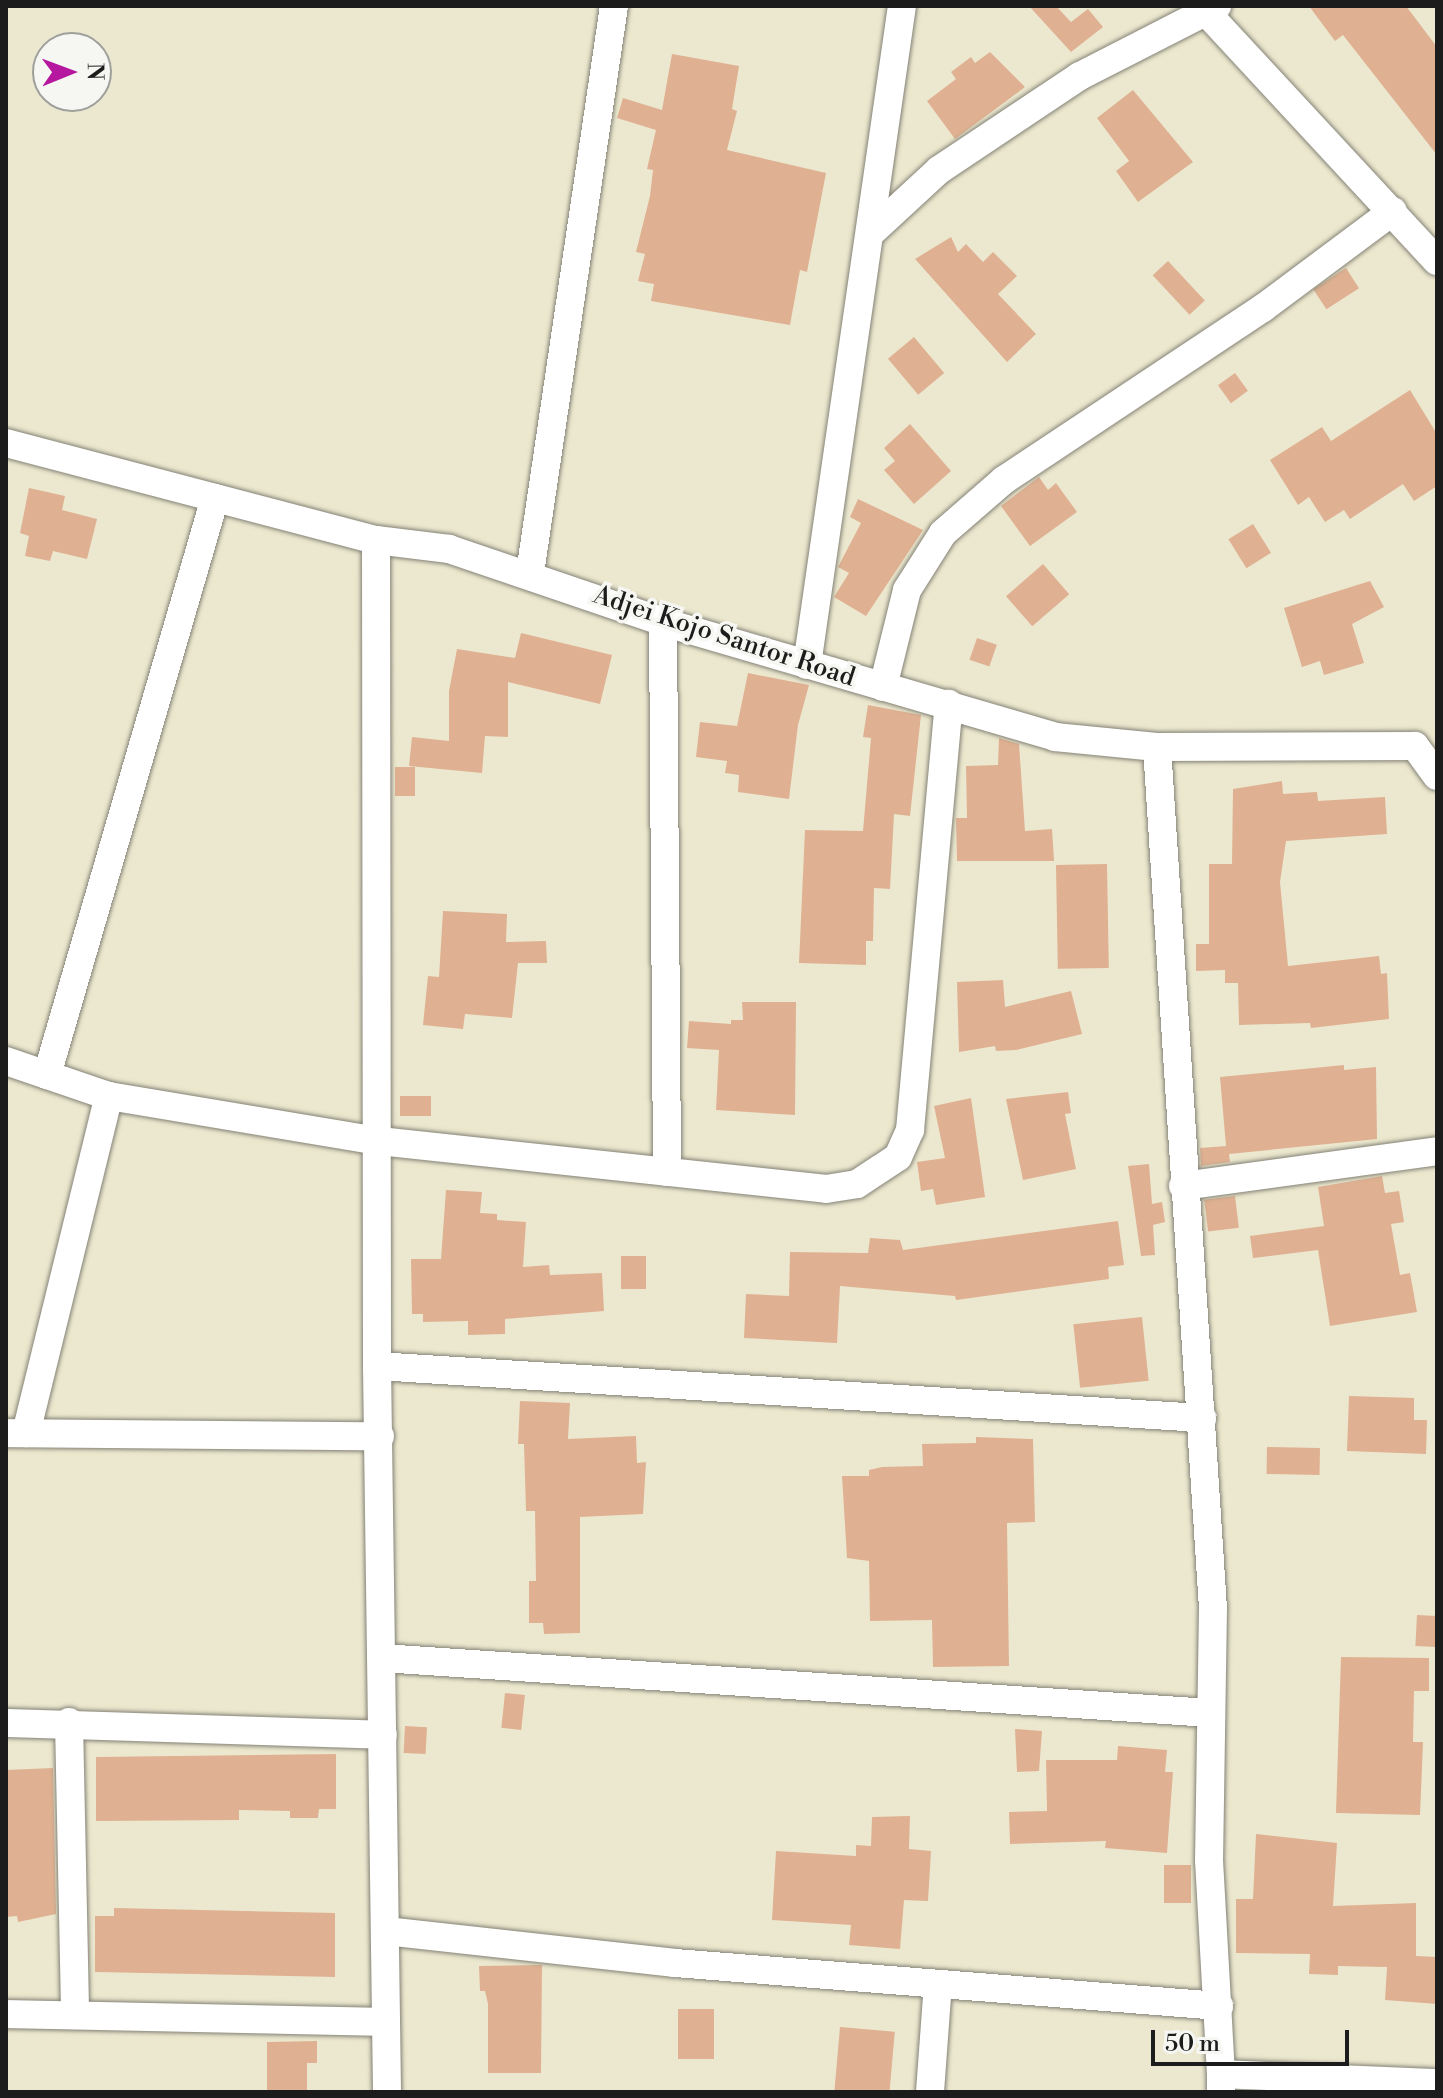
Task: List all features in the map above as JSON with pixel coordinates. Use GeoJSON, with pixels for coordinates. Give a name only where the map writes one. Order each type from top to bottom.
{"type":"FeatureCollection","features":[{"type":"Feature","properties":{"kind":"street"},"geometry":{"type":"LineString","coordinates":[[530,573],[614,6]]}},
{"type":"Feature","properties":{"kind":"street"},"geometry":{"type":"LineString","coordinates":[[807,665],[846,384],[874,230],[902,6]]}},
{"type":"Feature","properties":{"kind":"street"},"geometry":{"type":"LineString","coordinates":[[874,230],[939,170],[1080,76],[1212,10],[1437,261]]}},
{"type":"Feature","properties":{"kind":"street"},"geometry":{"type":"LineString","coordinates":[[883,687],[907,590],[943,533],[1004,480],[1263,308],[1393,211]]}},
{"type":"Feature","properties":{"kind":"street","name":"Adjei Kojo Santor Road"},"geometry":{"type":"LineString","coordinates":[[6,443],[376,540],[449,549],[530,573],[663,622],[1055,737],[1157,747],[1415,746],[1437,776]]}},
{"type":"Feature","properties":{"kind":"street"},"geometry":{"type":"LineString","coordinates":[[47,1075],[215,498]]}},
{"type":"Feature","properties":{"kind":"street"},"geometry":{"type":"LineString","coordinates":[[376,540],[377,1366],[387,2092]]}},
{"type":"Feature","properties":{"kind":"street"},"geometry":{"type":"LineString","coordinates":[[663,622],[667,1172]]}},
{"type":"Feature","properties":{"kind":"street"},"geometry":{"type":"LineString","coordinates":[[6,1061],[109,1096],[379,1141],[826,1189],[857,1184],[898,1157],[910,1130],[949,704]]}},
{"type":"Feature","properties":{"kind":"street"},"geometry":{"type":"LineString","coordinates":[[1157,747],[1183,1186],[1202,1418],[1213,1608],[1209,1860],[1221,2083],[1437,2083]]}},
{"type":"Feature","properties":{"kind":"street"},"geometry":{"type":"LineString","coordinates":[[109,1096],[16,1433],[380,1436]]}},
{"type":"Feature","properties":{"kind":"street"},"geometry":{"type":"LineString","coordinates":[[1183,1186],[1437,1151]]}},
{"type":"Feature","properties":{"kind":"street"},"geometry":{"type":"LineString","coordinates":[[377,1366],[1202,1418]]}},
{"type":"Feature","properties":{"kind":"street"},"geometry":{"type":"LineString","coordinates":[[382,1658],[1209,1713]]}},
{"type":"Feature","properties":{"kind":"street"},"geometry":{"type":"LineString","coordinates":[[6,1723],[69,1722],[383,1735]]}},
{"type":"Feature","properties":{"kind":"street"},"geometry":{"type":"LineString","coordinates":[[69,1722],[75,2015]]}},
{"type":"Feature","properties":{"kind":"street"},"geometry":{"type":"LineString","coordinates":[[386,1931],[675,1963],[1219,2006]]}},
{"type":"Feature","properties":{"kind":"street"},"geometry":{"type":"LineString","coordinates":[[930,2092],[938,1984]]}},
{"type":"Feature","properties":{"kind":"street"},"geometry":{"type":"LineString","coordinates":[[6,2014],[386,2022]]}},
{"type":"Feature","properties":{"kind":"building"},"geometry":{"type":"Polygon","coordinates":[[[1029,6],[1056,6],[1071,22],[1088,9],[1103,27],[1071,52],[1029,6]]]}},
{"type":"Feature","properties":{"kind":"building"},"geometry":{"type":"Polygon","coordinates":[[[1309,6],[1406,6],[1437,47],[1437,155],[1343,35],[1335,41],[1309,6]]]}},
{"type":"Feature","properties":{"kind":"building"},"geometry":{"type":"Polygon","coordinates":[[[990,52],[1025,87],[955,139],[927,101],[956,79],[951,72],[971,57],[975,63],[990,52]]]}},
{"type":"Feature","properties":{"kind":"building"},"geometry":{"type":"Polygon","coordinates":[[[672,54],[739,66],[732,109],[737,111],[727,150],[826,173],[807,272],[800,270],[790,325],[651,301],[654,284],[638,281],[645,254],[636,252],[650,196],[653,170],[647,169],[656,130],[617,118],[623,98],[662,110],[672,54]]]}},
{"type":"Feature","properties":{"kind":"building"},"geometry":{"type":"Polygon","coordinates":[[[1133,90],[1193,162],[1138,202],[1116,171],[1129,161],[1097,118],[1133,90]]]}},
{"type":"Feature","properties":{"kind":"building"},"geometry":{"type":"Polygon","coordinates":[[[951,237],[958,252],[966,244],[983,262],[993,252],[1017,276],[998,294],[1036,334],[1007,362],[915,259],[951,237]]]}},
{"type":"Feature","properties":{"kind":"building"},"geometry":{"type":"Polygon","coordinates":[[[1168,261],[1205,300],[1189,315],[1153,275],[1168,261]]]}},
{"type":"Feature","properties":{"kind":"building"},"geometry":{"type":"Polygon","coordinates":[[[1346,268],[1359,288],[1326,309],[1313,289],[1346,268]]]}},
{"type":"Feature","properties":{"kind":"building"},"geometry":{"type":"Polygon","coordinates":[[[914,337],[944,373],[918,395],[888,359],[914,337]]]}},
{"type":"Feature","properties":{"kind":"building"},"geometry":{"type":"Polygon","coordinates":[[[1235,373],[1248,391],[1231,403],[1218,385],[1235,373]]]}},
{"type":"Feature","properties":{"kind":"building"},"geometry":{"type":"Polygon","coordinates":[[[1410,390],[1437,434],[1437,486],[1414,501],[1403,484],[1350,519],[1344,510],[1325,522],[1309,497],[1298,505],[1270,460],[1322,427],[1331,441],[1410,390]]]}},
{"type":"Feature","properties":{"kind":"building"},"geometry":{"type":"Polygon","coordinates":[[[910,424],[951,471],[914,504],[884,470],[895,461],[884,448],[910,424]]]}},
{"type":"Feature","properties":{"kind":"building"},"geometry":{"type":"Polygon","coordinates":[[[1039,477],[1048,490],[1056,483],[1077,512],[1030,546],[1001,506],[1039,477]]]}},
{"type":"Feature","properties":{"kind":"building"},"geometry":{"type":"Polygon","coordinates":[[[29,488],[65,496],[62,510],[97,519],[87,559],[53,551],[50,561],[25,556],[29,536],[20,533],[29,488]]]}},
{"type":"Feature","properties":{"kind":"building"},"geometry":{"type":"Polygon","coordinates":[[[858,499],[923,530],[866,616],[834,597],[849,573],[838,567],[861,523],[850,517],[858,499]]]}},
{"type":"Feature","properties":{"kind":"building"},"geometry":{"type":"Polygon","coordinates":[[[1253,524],[1271,553],[1246,568],[1228,539],[1253,524]]]}},
{"type":"Feature","properties":{"kind":"building"},"geometry":{"type":"Polygon","coordinates":[[[1043,564],[1069,594],[1032,626],[1006,596],[1043,564]]]}},
{"type":"Feature","properties":{"kind":"building"},"geometry":{"type":"Polygon","coordinates":[[[1370,581],[1384,607],[1352,624],[1364,663],[1324,675],[1320,661],[1302,667],[1284,608],[1370,581]]]}},
{"type":"Feature","properties":{"kind":"building"},"geometry":{"type":"Polygon","coordinates":[[[521,633],[612,655],[600,704],[508,682],[508,737],[485,736],[482,773],[409,766],[412,737],[449,741],[449,691],[457,649],[515,658],[521,633]]]}},
{"type":"Feature","properties":{"kind":"building"},"geometry":{"type":"Polygon","coordinates":[[[977,638],[997,645],[989,667],[970,660],[977,638]]]}},
{"type":"Feature","properties":{"kind":"building"},"geometry":{"type":"Polygon","coordinates":[[[748,673],[809,685],[798,725],[789,799],[738,792],[739,775],[725,773],[727,761],[696,757],[700,722],[737,726],[748,673]]]}},
{"type":"Feature","properties":{"kind":"building"},"geometry":{"type":"Polygon","coordinates":[[[868,705],[921,715],[910,816],[894,814],[890,889],[874,888],[873,941],[866,941],[866,965],[799,963],[805,830],[863,831],[871,738],[863,737],[868,705]]]}},
{"type":"Feature","properties":{"kind":"building"},"geometry":{"type":"Polygon","coordinates":[[[999,738],[1019,744],[1025,831],[1052,829],[1054,861],[957,861],[956,818],[967,818],[966,766],[998,765],[999,738]]]}},
{"type":"Feature","properties":{"kind":"building"},"geometry":{"type":"Polygon","coordinates":[[[395,767],[415,767],[415,796],[395,796],[395,767]]]}},
{"type":"Feature","properties":{"kind":"building"},"geometry":{"type":"Polygon","coordinates":[[[1282,781],[1283,794],[1317,792],[1318,801],[1385,797],[1387,834],[1286,841],[1280,882],[1288,966],[1379,956],[1381,974],[1387,973],[1389,1019],[1311,1028],[1310,1023],[1239,1025],[1238,983],[1225,983],[1225,970],[1196,971],[1196,944],[1209,944],[1209,864],[1232,864],[1233,789],[1282,781]]]}},
{"type":"Feature","properties":{"kind":"building"},"geometry":{"type":"Polygon","coordinates":[[[1107,864],[1109,968],[1058,969],[1056,865],[1107,864]]]}},
{"type":"Feature","properties":{"kind":"building"},"geometry":{"type":"Polygon","coordinates":[[[443,911],[507,914],[506,942],[546,941],[547,963],[518,963],[512,1018],[465,1014],[463,1029],[423,1025],[428,976],[439,977],[443,911]]]}},
{"type":"Feature","properties":{"kind":"building"},"geometry":{"type":"Polygon","coordinates":[[[1003,980],[1005,1007],[1071,991],[1082,1034],[1016,1050],[996,1051],[995,1046],[959,1052],[957,982],[1003,980]]]}},
{"type":"Feature","properties":{"kind":"building"},"geometry":{"type":"Polygon","coordinates":[[[742,1002],[796,1002],[795,1115],[716,1110],[719,1050],[687,1048],[689,1021],[731,1024],[731,1020],[743,1020],[742,1002]]]}},
{"type":"Feature","properties":{"kind":"building"},"geometry":{"type":"Polygon","coordinates":[[[1344,1065],[1344,1070],[1376,1067],[1377,1139],[1229,1154],[1230,1162],[1201,1166],[1200,1148],[1226,1146],[1220,1077],[1344,1065]]]}},
{"type":"Feature","properties":{"kind":"building"},"geometry":{"type":"Polygon","coordinates":[[[1068,1092],[1071,1113],[1065,1114],[1076,1169],[1023,1180],[1006,1099],[1068,1092]]]}},
{"type":"Feature","properties":{"kind":"building"},"geometry":{"type":"Polygon","coordinates":[[[400,1096],[431,1096],[431,1116],[400,1116],[400,1096]]]}},
{"type":"Feature","properties":{"kind":"building"},"geometry":{"type":"Polygon","coordinates":[[[971,1098],[985,1197],[936,1205],[933,1189],[921,1191],[917,1162],[945,1158],[934,1106],[971,1098]]]}},
{"type":"Feature","properties":{"kind":"building"},"geometry":{"type":"Polygon","coordinates":[[[1149,1164],[1152,1204],[1162,1202],[1165,1222],[1153,1225],[1155,1255],[1141,1256],[1128,1166],[1149,1164]]]}},
{"type":"Feature","properties":{"kind":"building"},"geometry":{"type":"Polygon","coordinates":[[[1382,1176],[1385,1193],[1399,1191],[1404,1222],[1391,1224],[1400,1275],[1410,1273],[1417,1312],[1330,1326],[1318,1250],[1253,1258],[1250,1236],[1324,1226],[1318,1187],[1382,1176]]]}},
{"type":"Feature","properties":{"kind":"building"},"geometry":{"type":"Polygon","coordinates":[[[446,1190],[482,1192],[480,1213],[497,1214],[497,1220],[526,1222],[523,1267],[549,1265],[550,1275],[602,1273],[604,1311],[505,1319],[505,1334],[468,1335],[468,1321],[423,1322],[423,1314],[412,1314],[411,1259],[441,1259],[446,1190]]]}},
{"type":"Feature","properties":{"kind":"building"},"geometry":{"type":"Polygon","coordinates":[[[1235,1196],[1239,1228],[1208,1232],[1204,1200],[1235,1196]]]}},
{"type":"Feature","properties":{"kind":"building"},"geometry":{"type":"Polygon","coordinates":[[[1118,1221],[1124,1265],[1108,1267],[1109,1279],[956,1300],[955,1296],[840,1286],[837,1343],[744,1338],[746,1294],[789,1296],[790,1252],[868,1253],[870,1238],[900,1240],[903,1250],[1118,1221]]]}},
{"type":"Feature","properties":{"kind":"building"},"geometry":{"type":"Polygon","coordinates":[[[621,1256],[646,1256],[646,1289],[621,1289],[621,1256]]]}},
{"type":"Feature","properties":{"kind":"building"},"geometry":{"type":"Polygon","coordinates":[[[1142,1317],[1149,1381],[1080,1388],[1073,1324],[1142,1317]]]}},
{"type":"Feature","properties":{"kind":"building"},"geometry":{"type":"Polygon","coordinates":[[[1349,1396],[1414,1398],[1414,1420],[1427,1420],[1426,1454],[1347,1451],[1349,1396]]]}},
{"type":"Feature","properties":{"kind":"building"},"geometry":{"type":"Polygon","coordinates":[[[520,1401],[570,1403],[568,1439],[636,1436],[637,1463],[646,1462],[643,1514],[580,1517],[580,1633],[544,1634],[543,1623],[529,1623],[529,1581],[536,1581],[535,1511],[526,1511],[524,1444],[518,1444],[520,1401]]]}},
{"type":"Feature","properties":{"kind":"building"},"geometry":{"type":"Polygon","coordinates":[[[976,1437],[1033,1439],[1035,1522],[1007,1523],[1009,1666],[933,1667],[932,1620],[870,1621],[869,1561],[847,1558],[842,1476],[869,1476],[869,1470],[882,1467],[923,1466],[922,1444],[976,1443],[976,1437]]]}},
{"type":"Feature","properties":{"kind":"building"},"geometry":{"type":"Polygon","coordinates":[[[1267,1447],[1320,1448],[1320,1475],[1267,1474],[1267,1447]]]}},
{"type":"Feature","properties":{"kind":"building"},"geometry":{"type":"Polygon","coordinates":[[[1417,1615],[1437,1616],[1435,1647],[1415,1646],[1417,1615]]]}},
{"type":"Feature","properties":{"kind":"building"},"geometry":{"type":"Polygon","coordinates":[[[1341,1657],[1429,1658],[1429,1691],[1414,1691],[1413,1742],[1423,1742],[1420,1815],[1336,1813],[1341,1657]]]}},
{"type":"Feature","properties":{"kind":"building"},"geometry":{"type":"Polygon","coordinates":[[[505,1693],[525,1695],[521,1730],[501,1728],[505,1693]]]}},
{"type":"Feature","properties":{"kind":"building"},"geometry":{"type":"Polygon","coordinates":[[[405,1726],[427,1727],[426,1754],[404,1753],[405,1726]]]}},
{"type":"Feature","properties":{"kind":"building"},"geometry":{"type":"Polygon","coordinates":[[[1015,1729],[1042,1731],[1039,1771],[1017,1772],[1015,1729]]]}},
{"type":"Feature","properties":{"kind":"building"},"geometry":{"type":"Polygon","coordinates":[[[1118,1746],[1167,1750],[1165,1772],[1173,1772],[1167,1853],[1105,1848],[1106,1841],[1010,1844],[1009,1812],[1047,1811],[1046,1760],[1117,1760],[1118,1746]]]}},
{"type":"Feature","properties":{"kind":"building"},"geometry":{"type":"Polygon","coordinates":[[[336,1754],[336,1809],[319,1809],[318,1818],[290,1818],[290,1811],[239,1810],[239,1820],[96,1821],[96,1757],[336,1754]]]}},
{"type":"Feature","properties":{"kind":"building"},"geometry":{"type":"Polygon","coordinates":[[[53,1768],[56,1914],[18,1922],[17,1916],[6,1917],[6,1770],[53,1768]]]}},
{"type":"Feature","properties":{"kind":"building"},"geometry":{"type":"Polygon","coordinates":[[[910,1816],[909,1849],[931,1851],[928,1901],[904,1900],[900,1949],[849,1945],[851,1925],[772,1920],[776,1851],[856,1856],[856,1845],[871,1846],[872,1817],[910,1816]]]}},
{"type":"Feature","properties":{"kind":"building"},"geometry":{"type":"Polygon","coordinates":[[[1256,1834],[1337,1843],[1333,1906],[1416,1903],[1416,1956],[1437,1957],[1437,2004],[1385,2000],[1387,1967],[1338,1966],[1338,1975],[1309,1974],[1310,1954],[1236,1953],[1236,1899],[1253,1899],[1256,1834]]]}},
{"type":"Feature","properties":{"kind":"building"},"geometry":{"type":"Polygon","coordinates":[[[1164,1865],[1191,1865],[1191,1903],[1164,1903],[1164,1865]]]}},
{"type":"Feature","properties":{"kind":"building"},"geometry":{"type":"Polygon","coordinates":[[[114,1908],[335,1913],[335,1977],[95,1972],[95,1916],[114,1916],[114,1908]]]}},
{"type":"Feature","properties":{"kind":"building"},"geometry":{"type":"Polygon","coordinates":[[[542,1965],[541,2073],[488,2073],[488,2004],[485,1991],[480,1991],[479,1966],[542,1965]]]}},
{"type":"Feature","properties":{"kind":"building"},"geometry":{"type":"Polygon","coordinates":[[[678,2009],[714,2009],[714,2059],[678,2059],[678,2009]]]}},
{"type":"Feature","properties":{"kind":"building"},"geometry":{"type":"Polygon","coordinates":[[[840,2027],[895,2032],[890,2092],[834,2092],[840,2027]]]}},
{"type":"Feature","properties":{"kind":"building"},"geometry":{"type":"Polygon","coordinates":[[[317,2041],[317,2063],[307,2063],[307,2092],[267,2092],[267,2042],[317,2041]]]}}]}
